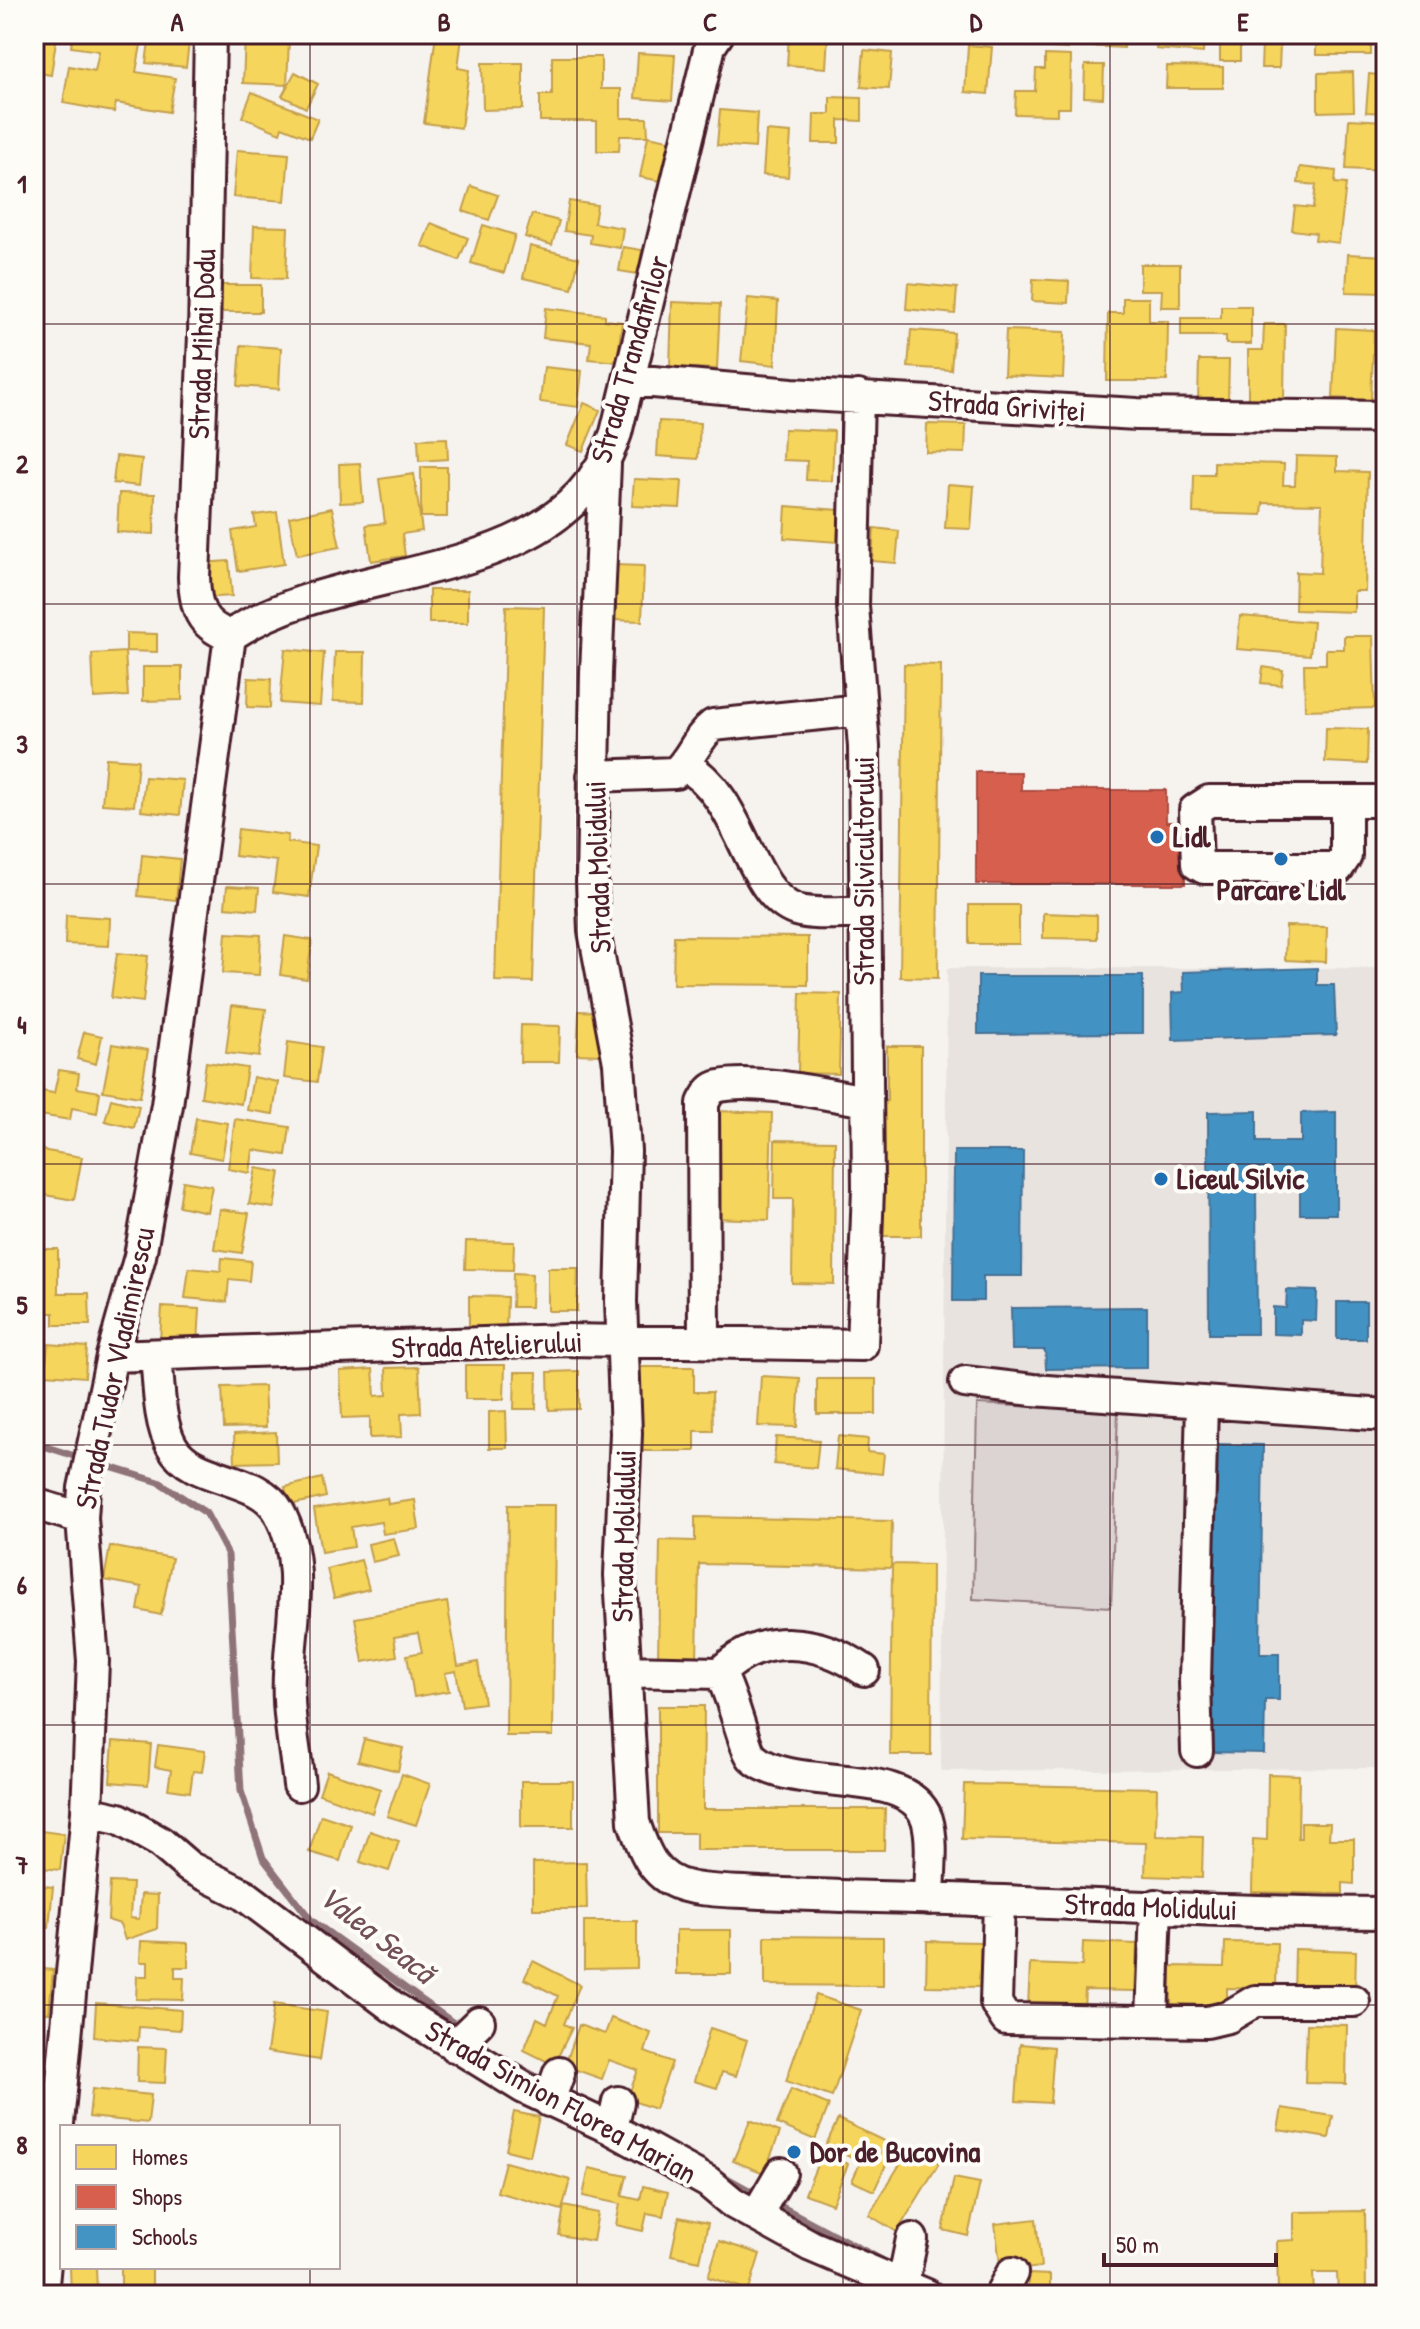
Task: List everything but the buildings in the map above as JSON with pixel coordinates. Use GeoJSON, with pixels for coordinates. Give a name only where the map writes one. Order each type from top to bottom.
{"type":"FeatureCollection","features":[{"type":"Feature","properties":{"kind":"street","name":"Strada Mihai Dodu"},"geometry":{"type":"LineString","coordinates":[[210,34],[195,604],[213,630],[230,636]]}},
{"type":"Feature","properties":{"kind":"street","name":"Strada Trandafirilor"},"geometry":{"type":"LineString","coordinates":[[230,636],[255,619],[296,604],[450,562],[537,529],[565,512],[605,464],[630,380],[710,46],[718,34]]}},
{"type":"Feature","properties":{"kind":"street","name":"Strada Griviței"},"geometry":{"type":"LineString","coordinates":[[630,380],[681,387],[1137,414],[1386,417]]}},
{"type":"Feature","properties":{"kind":"street","name":"Strada Silvicultorului"},"geometry":{"type":"LineString","coordinates":[[858,396],[853,606],[861,710],[868,1189],[862,1345]]}},
{"type":"Feature","properties":{"kind":"street","name":"Strada Molidului"},"geometry":{"type":"LineString","coordinates":[[605,464],[593,776],[594,931],[619,1063],[625,1151],[621,1301],[626,1433],[620,1575],[634,1822],[645,1858],[663,1876],[687,1887],[703,1889],[1156,1905],[1285,1913],[1386,1913]]}},
{"type":"Feature","properties":{"kind":"street","name":"Strada Tudor Vladimirescu"},"geometry":{"type":"LineString","coordinates":[[42,2295],[87,1812],[93,1661],[82,1518],[84,1488],[112,1356],[140,1256],[167,1105],[230,636]]}},
{"type":"Feature","properties":{"kind":"street"},"geometry":{"type":"LineString","coordinates":[[593,776],[675,773],[684,765],[701,734],[713,725],[861,710]]}},
{"type":"Feature","properties":{"kind":"street"},"geometry":{"type":"LineString","coordinates":[[684,765],[703,775],[721,795],[761,875],[779,899],[797,910],[865,913]]}},
{"type":"Feature","properties":{"kind":"street"},"geometry":{"type":"LineString","coordinates":[[1346,801],[1346,856],[1338,868],[1204,868],[1197,864],[1195,810],[1200,804],[1209,801],[1346,801],[1386,801]]}},
{"type":"Feature","properties":{"kind":"street"},"geometry":{"type":"LineString","coordinates":[[704,1341],[703,1103],[709,1091],[718,1086],[751,1086],[866,1101]]}},
{"type":"Feature","properties":{"kind":"street","name":"Strada Atelierului"},"geometry":{"type":"LineString","coordinates":[[112,1356],[566,1340],[862,1345]]}},
{"type":"Feature","properties":{"kind":"street"},"geometry":{"type":"LineString","coordinates":[[156,1355],[172,1447],[190,1462],[270,1499],[285,1528],[295,1574],[296,1614],[289,1697],[299,1785]]}},
{"type":"Feature","properties":{"kind":"street"},"geometry":{"type":"LineString","coordinates":[[965,1382],[1386,1415]]}},
{"type":"Feature","properties":{"kind":"street"},"geometry":{"type":"LineString","coordinates":[[1197,1751],[1195,1681],[1202,1402]]}},
{"type":"Feature","properties":{"kind":"street"},"geometry":{"type":"LineString","coordinates":[[34,1504],[82,1518]]}},
{"type":"Feature","properties":{"kind":"street"},"geometry":{"type":"LineString","coordinates":[[625,1671],[720,1673],[733,1660],[756,1648],[782,1642],[827,1649],[864,1670]]}},
{"type":"Feature","properties":{"kind":"street"},"geometry":{"type":"LineString","coordinates":[[720,1673],[736,1706],[751,1757],[786,1774],[861,1783],[908,1795],[922,1808],[928,1823],[929,1899]]}},
{"type":"Feature","properties":{"kind":"street","name":"Strada Simion Florea Marian"},"geometry":{"type":"LineString","coordinates":[[87,1812],[119,1819],[160,1842],[189,1867],[243,1894],[393,2007],[465,2036],[554,2087],[615,2116],[733,2203],[768,2196],[811,2246],[915,2289]]}},
{"type":"Feature","properties":{"kind":"street"},"geometry":{"type":"LineString","coordinates":[[999,1901],[996,2003],[1006,2019],[1207,2022],[1228,2017],[1244,2005],[1268,1999],[1354,2001]]}},
{"type":"Feature","properties":{"kind":"street"},"geometry":{"type":"LineString","coordinates":[[1152,2021],[1156,1905]]}},
{"type":"Feature","properties":{"kind":"street"},"geometry":{"type":"LineString","coordinates":[[912,2239],[915,2289]]}},
{"type":"Feature","properties":{"kind":"shaded area","name":"Liceul Silvic"},"geometry":{"type":"Polygon","coordinates":[[[947,968],[1377,968],[1381,1768],[941,1771],[947,968]]]}},
{"type":"Feature","properties":{"kind":"shaded area"},"geometry":{"type":"Polygon","coordinates":[[[977,1404],[1118,1411],[1111,1607],[973,1599],[977,1404]]]}},
{"type":"Feature","properties":{"kind":"waterway","name":"Valea Seacă"},"geometry":{"type":"LineString","coordinates":[[34,1443],[81,1458]]}},
{"type":"Feature","properties":{"kind":"waterway","name":"Valea Seacă"},"geometry":{"type":"LineString","coordinates":[[97,1463],[159,1482],[206,1513],[228,1555],[241,1791],[263,1858],[311,1920],[462,2029]]}},
{"type":"Feature","properties":{"kind":"waterway","name":"Valea Seacă"},"geometry":{"type":"LineString","coordinates":[[515,2065],[546,2082]]}},
{"type":"Feature","properties":{"kind":"waterway","name":"Valea Seacă"},"geometry":{"type":"LineString","coordinates":[[720,2174],[758,2195]]}},
{"type":"Feature","properties":{"kind":"waterway","name":"Valea Seacă"},"geometry":{"type":"LineString","coordinates":[[773,2202],[882,2260]]}},
{"type":"Feature","properties":{"kind":"place","name":"Lidl"},"geometry":{"type":"Point","coordinates":[1157,837]}},
{"type":"Feature","properties":{"kind":"place","name":"Parcare Lidl"},"geometry":{"type":"Point","coordinates":[1281,859]}},
{"type":"Feature","properties":{"kind":"place","name":"Liceul Silvic"},"geometry":{"type":"Point","coordinates":[1161,1179]}},
{"type":"Feature","properties":{"kind":"place","name":"Dor de Bucovina"},"geometry":{"type":"Point","coordinates":[794,2152]}}]}
